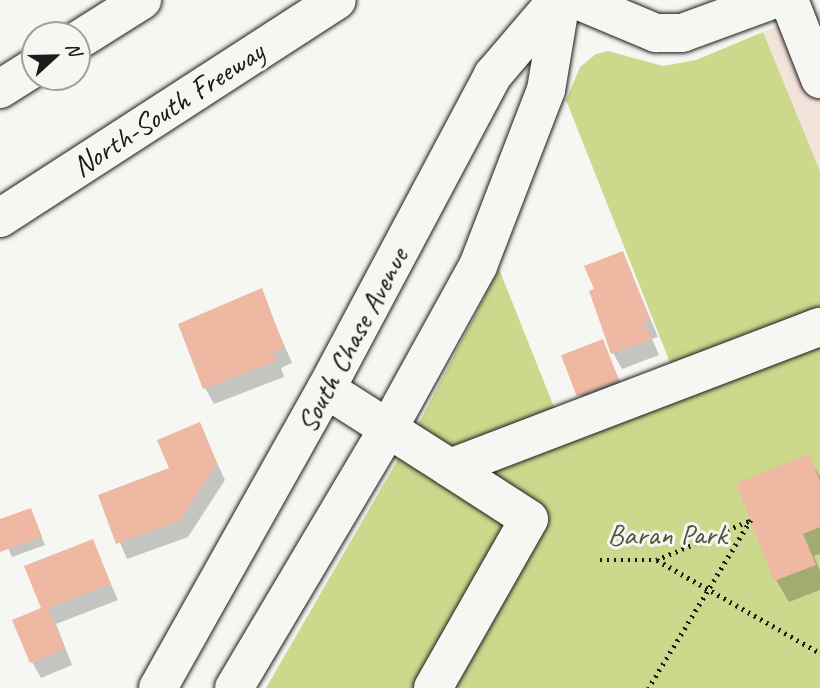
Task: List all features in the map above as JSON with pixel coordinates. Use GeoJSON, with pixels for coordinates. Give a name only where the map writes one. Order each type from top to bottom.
{"type":"FeatureCollection","features":[{"type":"Feature","properties":{"kind":"main road"},"geometry":{"type":"LineString","coordinates":[[91,32],[142,0]]}},
{"type":"Feature","properties":{"kind":"main road","name":"North-South Freeway"},"geometry":{"type":"LineString","coordinates":[[0,218],[337,0]]}},
{"type":"Feature","properties":{"kind":"main road","name":"South Chase Avenue"},"geometry":{"type":"LineString","coordinates":[[158,688],[326,389],[493,75],[559,0]]}},
{"type":"Feature","properties":{"kind":"main road","name":"South Chase Avenue"},"geometry":{"type":"LineString","coordinates":[[234,688],[388,429],[478,266],[546,90],[559,0]]}},
{"type":"Feature","properties":{"kind":"main road"},"geometry":{"type":"LineString","coordinates":[[577,0],[656,33],[682,33],[772,0]]}},
{"type":"Feature","properties":{"kind":"main road"},"geometry":{"type":"LineString","coordinates":[[789,0],[820,79]]}},
{"type":"Feature","properties":{"kind":"main road"},"geometry":{"type":"LineString","coordinates":[[0,89],[21,76]]}},
{"type":"Feature","properties":{"kind":"main road"},"geometry":{"type":"LineString","coordinates":[[450,468],[820,327]]}},
{"type":"Feature","properties":{"kind":"main road"},"geometry":{"type":"LineString","coordinates":[[326,389],[529,519],[433,688]]}},
{"type":"Feature","properties":{"kind":"path"},"geometry":{"type":"LineString","coordinates":[[600,560],[656,560],[751,520],[707,588],[649,688]]}},
{"type":"Feature","properties":{"kind":"path"},"geometry":{"type":"LineString","coordinates":[[656,560],[820,653]]}},
{"type":"Feature","properties":{"kind":"shaded area"},"geometry":{"type":"Polygon","coordinates":[[[820,11],[820,171],[763,32],[820,11]]]}},
{"type":"Feature","properties":{"kind":"green space","name":"Baran Park"},"geometry":{"type":"Polygon","coordinates":[[[763,32],[820,171],[820,688],[266,688],[419,423],[499,269],[556,412],[671,365],[566,100],[580,67],[596,54],[608,51],[663,66],[696,60],[763,32]]]}},
{"type":"Feature","properties":{"kind":"building"},"geometry":{"type":"Polygon","coordinates":[[[623,251],[650,320],[644,323],[652,339],[611,354],[589,291],[594,289],[584,266],[623,251]]]}},
{"type":"Feature","properties":{"kind":"building"},"geometry":{"type":"Polygon","coordinates":[[[262,288],[284,347],[273,352],[276,361],[203,389],[178,324],[262,288]]]}},
{"type":"Feature","properties":{"kind":"building"},"geometry":{"type":"Polygon","coordinates":[[[603,339],[619,380],[577,396],[561,355],[603,339]]]}},
{"type":"Feature","properties":{"kind":"building"},"geometry":{"type":"Polygon","coordinates":[[[200,422],[217,463],[179,521],[116,544],[98,495],[169,468],[157,440],[200,422]]]}},
{"type":"Feature","properties":{"kind":"building"},"geometry":{"type":"Polygon","coordinates":[[[809,454],[820,482],[820,527],[803,534],[816,565],[774,581],[736,483],[809,454]]]}},
{"type":"Feature","properties":{"kind":"building"},"geometry":{"type":"Polygon","coordinates":[[[31,508],[42,537],[0,552],[0,519],[31,508]]]}},
{"type":"Feature","properties":{"kind":"building"},"geometry":{"type":"Polygon","coordinates":[[[93,539],[111,584],[48,608],[65,649],[30,663],[12,620],[41,608],[24,566],[93,539]]]}}]}
